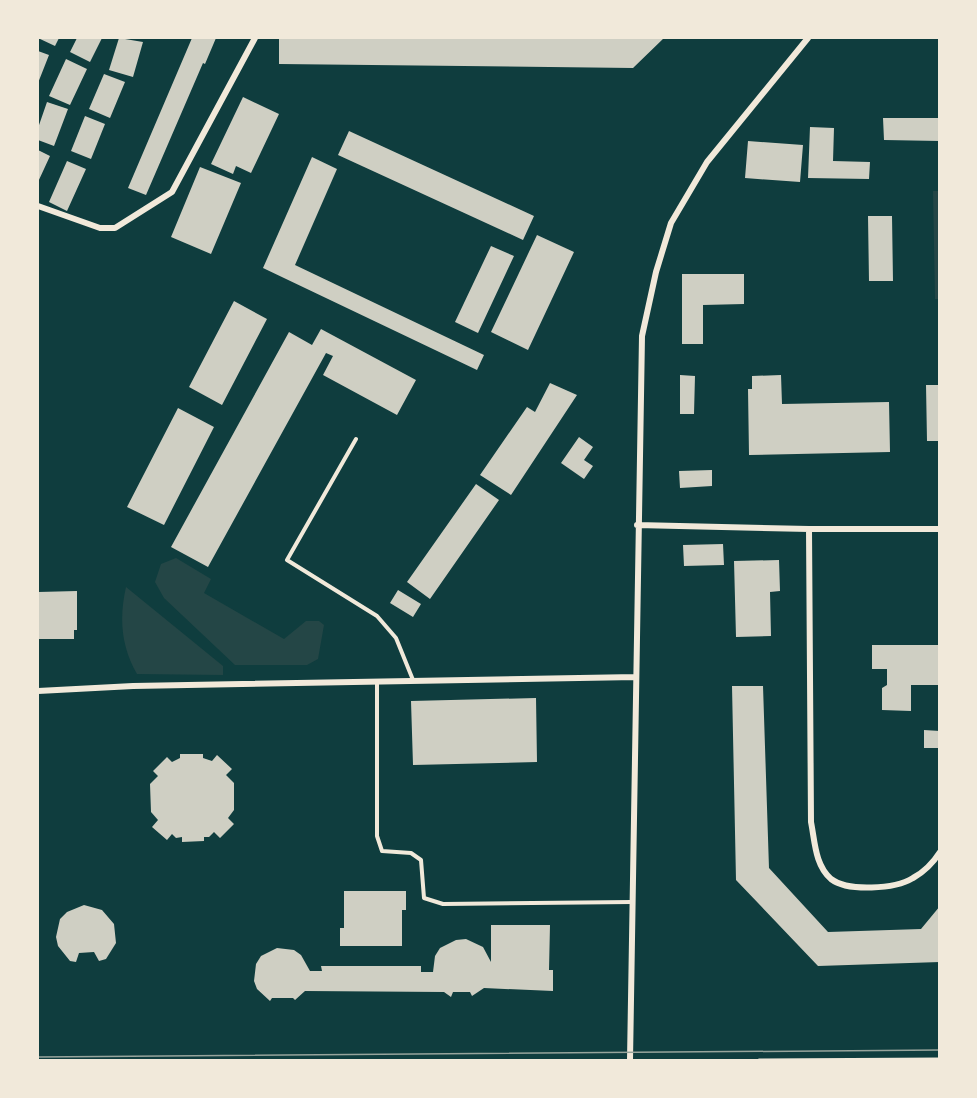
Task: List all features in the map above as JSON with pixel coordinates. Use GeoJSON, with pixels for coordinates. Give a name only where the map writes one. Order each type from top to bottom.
{"type":"FeatureCollection","features":[{"type":"Feature","properties":{"kind":"street"},"geometry":{"type":"LineString","coordinates":[[38,206],[100,228],[115,228],[172,192],[255,38]]}},
{"type":"Feature","properties":{"kind":"street"},"geometry":{"type":"LineString","coordinates":[[630,1060],[637,525],[642,336],[656,272],[671,224],[707,162],[808,38]]}},
{"type":"Feature","properties":{"kind":"street"},"geometry":{"type":"LineString","coordinates":[[637,525],[939,529]]}},
{"type":"Feature","properties":{"kind":"street"},"geometry":{"type":"LineString","coordinates":[[809,529],[811,822],[818,862],[832,879],[855,887],[887,887],[912,879],[933,863],[939,852]]}},
{"type":"Feature","properties":{"kind":"street"},"geometry":{"type":"LineString","coordinates":[[38,691],[636,677]]}},
{"type":"Feature","properties":{"kind":"lane"},"geometry":{"type":"LineString","coordinates":[[356,439],[287,560],[377,616],[396,638],[413,681]]}},
{"type":"Feature","properties":{"kind":"lane"},"geometry":{"type":"LineString","coordinates":[[376,682],[377,836],[382,851],[411,853],[421,860],[424,898],[443,904],[633,902]]}},
{"type":"Feature","properties":{"kind":"path"},"geometry":{"type":"LineString","coordinates":[[759,1060],[939,1059]]}},
{"type":"Feature","properties":{"kind":"shaded area"},"geometry":{"type":"Polygon","coordinates":[[[933,191],[939,191],[939,299],[935,299],[933,191]]]}},
{"type":"Feature","properties":{"kind":"shaded area"},"geometry":{"type":"Polygon","coordinates":[[[176,558],[211,579],[204,593],[284,639],[306,621],[319,621],[324,625],[318,659],[307,665],[235,665],[164,598],[155,582],[161,564],[176,558]]]}},
{"type":"Feature","properties":{"kind":"shaded area"},"geometry":{"type":"Polygon","coordinates":[[[126,587],[223,666],[223,675],[137,674],[128,653],[123,632],[126,587]]]}},
{"type":"Feature","properties":{"kind":"building"},"geometry":{"type":"Polygon","coordinates":[[[38,38],[59,38],[55,46],[38,38]]]}},
{"type":"Feature","properties":{"kind":"building"},"geometry":{"type":"Polygon","coordinates":[[[77,38],[102,38],[90,62],[70,52],[77,38]]]}},
{"type":"Feature","properties":{"kind":"building"},"geometry":{"type":"Polygon","coordinates":[[[119,38],[143,42],[133,77],[109,70],[119,38]]]}},
{"type":"Feature","properties":{"kind":"building"},"geometry":{"type":"Polygon","coordinates":[[[192,38],[216,38],[146,195],[128,188],[192,38]]]}},
{"type":"Feature","properties":{"kind":"building"},"geometry":{"type":"Polygon","coordinates":[[[279,38],[664,38],[633,68],[279,64],[279,38]]]}},
{"type":"Feature","properties":{"kind":"building"},"geometry":{"type":"Polygon","coordinates":[[[38,51],[49,55],[38,83],[38,51]]]}},
{"type":"Feature","properties":{"kind":"building"},"geometry":{"type":"Polygon","coordinates":[[[66,59],[87,69],[70,105],[49,96],[66,59]]]}},
{"type":"Feature","properties":{"kind":"building"},"geometry":{"type":"Polygon","coordinates":[[[104,74],[125,82],[110,118],[89,109],[104,74]]]}},
{"type":"Feature","properties":{"kind":"building"},"geometry":{"type":"Polygon","coordinates":[[[243,97],[279,114],[251,173],[236,166],[233,174],[211,164],[243,97]]]}},
{"type":"Feature","properties":{"kind":"building"},"geometry":{"type":"Polygon","coordinates":[[[47,102],[68,109],[54,146],[38,140],[38,128],[47,102]]]}},
{"type":"Feature","properties":{"kind":"building"},"geometry":{"type":"Polygon","coordinates":[[[85,116],[105,124],[91,159],[71,151],[85,116]]]}},
{"type":"Feature","properties":{"kind":"building"},"geometry":{"type":"Polygon","coordinates":[[[883,118],[940,118],[940,141],[884,140],[883,118]]]}},
{"type":"Feature","properties":{"kind":"building"},"geometry":{"type":"Polygon","coordinates":[[[810,127],[834,128],[833,161],[870,162],[869,179],[808,178],[810,127]]]}},
{"type":"Feature","properties":{"kind":"building"},"geometry":{"type":"Polygon","coordinates":[[[349,131],[534,216],[523,240],[338,155],[349,131]]]}},
{"type":"Feature","properties":{"kind":"building"},"geometry":{"type":"Polygon","coordinates":[[[748,141],[803,145],[800,182],[745,178],[748,141]]]}},
{"type":"Feature","properties":{"kind":"building"},"geometry":{"type":"Polygon","coordinates":[[[38,150],[50,156],[38,182],[38,150]]]}},
{"type":"Feature","properties":{"kind":"building"},"geometry":{"type":"Polygon","coordinates":[[[312,157],[337,169],[295,265],[484,355],[477,370],[263,268],[312,157]]]}},
{"type":"Feature","properties":{"kind":"building"},"geometry":{"type":"Polygon","coordinates":[[[67,161],[86,169],[67,211],[49,202],[67,161]]]}},
{"type":"Feature","properties":{"kind":"building"},"geometry":{"type":"Polygon","coordinates":[[[200,167],[241,183],[211,254],[171,237],[200,167]]]}},
{"type":"Feature","properties":{"kind":"building"},"geometry":{"type":"Polygon","coordinates":[[[868,216],[892,216],[893,281],[869,281],[868,216]]]}},
{"type":"Feature","properties":{"kind":"building"},"geometry":{"type":"Polygon","coordinates":[[[537,235],[574,252],[528,350],[491,332],[537,235]]]}},
{"type":"Feature","properties":{"kind":"building"},"geometry":{"type":"Polygon","coordinates":[[[491,246],[514,256],[478,333],[455,322],[491,246]]]}},
{"type":"Feature","properties":{"kind":"building"},"geometry":{"type":"Polygon","coordinates":[[[682,274],[744,274],[744,304],[703,305],[703,344],[682,344],[682,274]]]}},
{"type":"Feature","properties":{"kind":"building"},"geometry":{"type":"Polygon","coordinates":[[[234,301],[267,319],[222,405],[189,387],[234,301]]]}},
{"type":"Feature","properties":{"kind":"building"},"geometry":{"type":"Polygon","coordinates":[[[321,329],[416,380],[397,415],[323,375],[333,356],[326,353],[208,567],[171,547],[289,332],[312,345],[321,329]]]}},
{"type":"Feature","properties":{"kind":"building"},"geometry":{"type":"Polygon","coordinates":[[[680,375],[695,376],[694,414],[680,414],[680,375]]]}},
{"type":"Feature","properties":{"kind":"building"},"geometry":{"type":"Polygon","coordinates":[[[781,375],[782,404],[889,402],[890,452],[749,455],[748,389],[752,389],[752,376],[781,375]]]}},
{"type":"Feature","properties":{"kind":"building"},"geometry":{"type":"Polygon","coordinates":[[[550,383],[577,395],[511,495],[480,475],[527,407],[535,412],[550,383]]]}},
{"type":"Feature","properties":{"kind":"building"},"geometry":{"type":"Polygon","coordinates":[[[926,385],[940,385],[940,441],[927,441],[926,385]]]}},
{"type":"Feature","properties":{"kind":"building"},"geometry":{"type":"Polygon","coordinates":[[[178,408],[214,427],[164,525],[127,507],[178,408]]]}},
{"type":"Feature","properties":{"kind":"building"},"geometry":{"type":"Polygon","coordinates":[[[579,437],[593,447],[584,460],[593,466],[584,479],[561,463],[579,437]]]}},
{"type":"Feature","properties":{"kind":"building"},"geometry":{"type":"Polygon","coordinates":[[[712,470],[712,486],[680,488],[679,471],[712,470]]]}},
{"type":"Feature","properties":{"kind":"building"},"geometry":{"type":"Polygon","coordinates":[[[476,484],[499,500],[430,599],[407,582],[476,484]]]}},
{"type":"Feature","properties":{"kind":"building"},"geometry":{"type":"Polygon","coordinates":[[[723,544],[724,565],[684,566],[683,545],[723,544]]]}},
{"type":"Feature","properties":{"kind":"building"},"geometry":{"type":"Polygon","coordinates":[[[779,560],[780,591],[770,592],[771,636],[736,637],[734,561],[779,560]]]}},
{"type":"Feature","properties":{"kind":"building"},"geometry":{"type":"Polygon","coordinates":[[[398,590],[421,604],[413,617],[390,603],[398,590]]]}},
{"type":"Feature","properties":{"kind":"building"},"geometry":{"type":"Polygon","coordinates":[[[77,591],[77,630],[74,630],[74,639],[38,639],[38,592],[77,591]]]}},
{"type":"Feature","properties":{"kind":"building"},"geometry":{"type":"Polygon","coordinates":[[[872,645],[940,645],[940,685],[911,685],[911,711],[882,710],[882,688],[887,685],[887,669],[872,669],[872,645]]]}},
{"type":"Feature","properties":{"kind":"building"},"geometry":{"type":"Polygon","coordinates":[[[732,686],[763,686],[769,868],[828,932],[921,929],[940,906],[940,962],[818,966],[736,880],[732,686]]]}},
{"type":"Feature","properties":{"kind":"building"},"geometry":{"type":"Polygon","coordinates":[[[536,698],[537,762],[413,765],[411,701],[536,698]]]}},
{"type":"Feature","properties":{"kind":"building"},"geometry":{"type":"Polygon","coordinates":[[[924,730],[940,731],[940,748],[924,748],[924,730]]]}},
{"type":"Feature","properties":{"kind":"building"},"geometry":{"type":"Polygon","coordinates":[[[180,754],[203,754],[203,758],[212,761],[217,755],[232,769],[226,775],[234,783],[234,810],[228,818],[234,824],[220,838],[214,832],[209,837],[204,837],[204,841],[182,842],[182,837],[176,838],[172,834],[167,840],[152,827],[158,820],[151,812],[150,784],[158,776],[153,771],[167,757],[172,762],[180,758],[180,754]]]}},
{"type":"Feature","properties":{"kind":"building"},"geometry":{"type":"Polygon","coordinates":[[[344,891],[406,891],[406,910],[402,910],[402,946],[340,946],[340,928],[344,928],[344,891]]]}},
{"type":"Feature","properties":{"kind":"building"},"geometry":{"type":"Polygon","coordinates":[[[84,905],[102,910],[114,924],[116,943],[106,959],[99,961],[94,952],[79,953],[76,962],[70,961],[58,946],[56,937],[60,919],[67,912],[84,905]]]}},
{"type":"Feature","properties":{"kind":"building"},"geometry":{"type":"Polygon","coordinates":[[[491,925],[550,925],[549,970],[553,970],[553,991],[484,988],[472,996],[470,992],[453,992],[451,997],[444,992],[305,991],[295,1000],[293,998],[272,998],[270,1001],[257,989],[254,981],[256,964],[261,956],[277,948],[294,950],[301,955],[310,971],[322,971],[321,966],[421,966],[421,972],[433,972],[435,956],[440,948],[456,940],[466,939],[483,947],[491,962],[491,925]]]}},
{"type":"Feature","properties":{"kind":"tram line"},"geometry":{"type":"LineString","coordinates":[[38,1057],[940,1050]]}}]}
